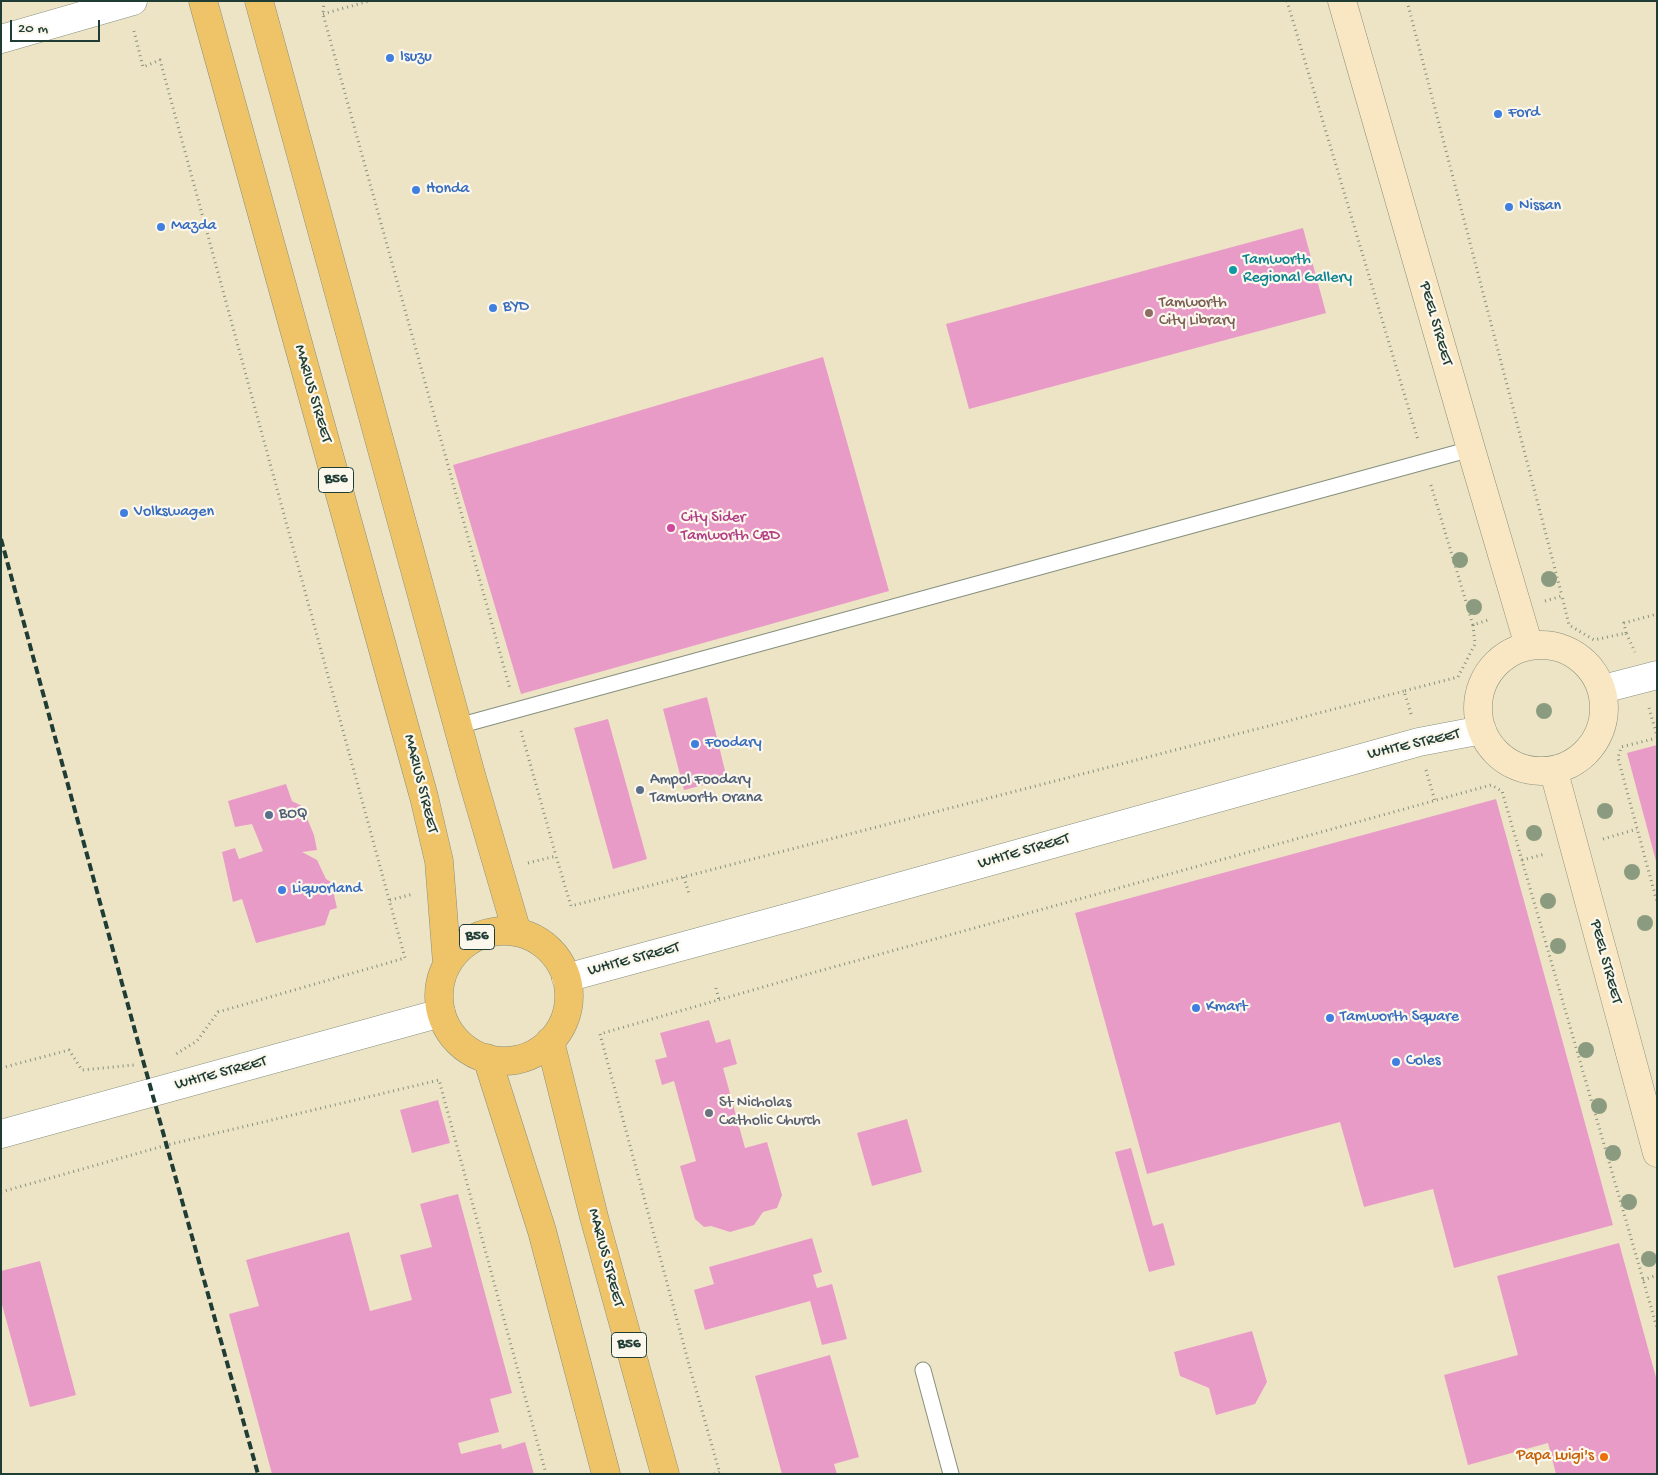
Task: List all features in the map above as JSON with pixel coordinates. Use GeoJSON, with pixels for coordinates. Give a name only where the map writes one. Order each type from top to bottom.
{"type":"FeatureCollection","features":[{"type":"Feature","properties":{"kind":"main road","name":"MARIUS STREET"},"geometry":{"type":"LineString","coordinates":[[203,1],[424,797],[439,861],[447,964]]}},
{"type":"Feature","properties":{"kind":"main road","name":"B56"},"geometry":{"type":"LineString","coordinates":[[259,1],[458,726],[517,932]]}},
{"type":"Feature","properties":{"kind":"main road","name":"PEEL STREET"},"geometry":{"type":"LineString","coordinates":[[1342,1],[1529,646]]}},
{"type":"Feature","properties":{"kind":"main road"},"geometry":{"type":"LineString","coordinates":[[1529,646],[1551,646],[1571,652],[1588,666],[1603,689],[1604,715],[1598,734],[1586,752],[1573,764],[1554,772],[1531,771],[1510,762],[1493,748],[1482,730],[1479,714],[1480,692],[1490,670],[1507,655],[1529,646]]}},
{"type":"Feature","properties":{"kind":"main road","name":"PEEL STREET"},"geometry":{"type":"LineString","coordinates":[[1554,772],[1657,1153]]}},
{"type":"Feature","properties":{"kind":"main road","name":"B56"},"geometry":{"type":"LineString","coordinates":[[496,931],[517,932],[534,938],[548,948],[559,962],[566,978],[568,1000],[563,1022],[550,1041],[537,1051],[521,1058],[504,1061],[487,1058],[467,1049],[451,1033],[441,1013],[438,996],[440,979],[447,964],[460,948],[476,937],[496,931]]}},
{"type":"Feature","properties":{"kind":"main road","name":"MARIUS STREET"},"geometry":{"type":"LineString","coordinates":[[550,1041],[594,1217],[664,1474]]}},
{"type":"Feature","properties":{"kind":"main road"},"geometry":{"type":"LineString","coordinates":[[487,1058],[542,1231],[606,1474]]}},
{"type":"Feature","properties":{"kind":"street"},"geometry":{"type":"LineString","coordinates":[[1,39],[130,2]]}},
{"type":"Feature","properties":{"kind":"street"},"geometry":{"type":"LineString","coordinates":[[1603,689],[1657,675]]}},
{"type":"Feature","properties":{"kind":"street","name":"WHITE STREET"},"geometry":{"type":"LineString","coordinates":[[566,978],[1419,742],[1482,730]]}},
{"type":"Feature","properties":{"kind":"street","name":"WHITE STREET"},"geometry":{"type":"LineString","coordinates":[[1,1134],[441,1013]]}},
{"type":"Feature","properties":{"kind":"lane"},"geometry":{"type":"LineString","coordinates":[[458,726],[1471,449]]}},
{"type":"Feature","properties":{"kind":"lane"},"geometry":{"type":"LineString","coordinates":[[923,1370],[952,1474]]}},
{"type":"Feature","properties":{"kind":"path"},"geometry":{"type":"LineString","coordinates":[[324,1],[323,14],[515,710],[572,906],[1458,677],[1475,644],[1473,625],[1287,1]]}},
{"type":"Feature","properties":{"kind":"path"},"geometry":{"type":"LineString","coordinates":[[323,14],[369,1]]}},
{"type":"Feature","properties":{"kind":"path"},"geometry":{"type":"LineString","coordinates":[[1408,1],[1569,626],[1594,640],[1626,633]]}},
{"type":"Feature","properties":{"kind":"path"},"geometry":{"type":"LineString","coordinates":[[130,2],[143,67],[160,60],[405,958],[218,1012],[197,1041],[172,1057]]}},
{"type":"Feature","properties":{"kind":"path"},"geometry":{"type":"LineString","coordinates":[[1542,601],[1562,596]]}},
{"type":"Feature","properties":{"kind":"path"},"geometry":{"type":"LineString","coordinates":[[1635,652],[1626,633],[1624,623],[1657,614]]}},
{"type":"Feature","properties":{"kind":"path"},"geometry":{"type":"LineString","coordinates":[[1473,625],[1482,622]]}},
{"type":"Feature","properties":{"kind":"path"},"geometry":{"type":"LineString","coordinates":[[1404,691],[1411,715]]}},
{"type":"Feature","properties":{"kind":"path"},"geometry":{"type":"LineString","coordinates":[[1649,708],[1657,737],[1621,747],[1618,758],[1657,902]]}},
{"type":"Feature","properties":{"kind":"path"},"geometry":{"type":"LineString","coordinates":[[1424,764],[1435,801]]}},
{"type":"Feature","properties":{"kind":"path"},"geometry":{"type":"LineString","coordinates":[[714,1474],[720,1473],[600,1034],[1491,785],[1502,791],[1657,1328]]}},
{"type":"Feature","properties":{"kind":"path"},"geometry":{"type":"LineString","coordinates":[[1603,839],[1637,829]]}},
{"type":"Feature","properties":{"kind":"path"},"geometry":{"type":"LineString","coordinates":[[1522,860],[1548,853]]}},
{"type":"Feature","properties":{"kind":"path"},"geometry":{"type":"LineString","coordinates":[[499,871],[556,856]]}},
{"type":"Feature","properties":{"kind":"path"},"geometry":{"type":"LineString","coordinates":[[684,877],[689,894]]}},
{"type":"Feature","properties":{"kind":"path"},"geometry":{"type":"LineString","coordinates":[[390,900],[441,887]]}},
{"type":"Feature","properties":{"kind":"path"},"geometry":{"type":"LineString","coordinates":[[716,988],[719,1000]]}},
{"type":"Feature","properties":{"kind":"path"},"geometry":{"type":"LineString","coordinates":[[1,1068],[69,1050],[82,1070],[135,1065]]}},
{"type":"Feature","properties":{"kind":"path"},"geometry":{"type":"LineString","coordinates":[[1,1192],[167,1145],[439,1080],[546,1474]]}},
{"type":"Feature","properties":{"kind":"path"},"geometry":{"type":"LineString","coordinates":[[1643,1280],[1657,1275]]}},
{"type":"Feature","properties":{"kind":"building"},"geometry":{"type":"Polygon","coordinates":[[[1303,228],[1326,313],[969,409],[946,324],[1303,228]]]}},
{"type":"Feature","properties":{"kind":"building","name":"City Sider Tamworth CBD"},"geometry":{"type":"Polygon","coordinates":[[[823,357],[889,591],[521,694],[453,465],[823,357]]]}},
{"type":"Feature","properties":{"kind":"building","name":"Foodary"},"geometry":{"type":"Polygon","coordinates":[[[707,697],[727,779],[684,790],[663,709],[707,697]]]}},
{"type":"Feature","properties":{"kind":"building"},"geometry":{"type":"Polygon","coordinates":[[[608,719],[647,859],[613,869],[574,728],[608,719]]]}},
{"type":"Feature","properties":{"kind":"building"},"geometry":{"type":"Polygon","coordinates":[[[1657,745],[1657,861],[1656,861],[1627,753],[1657,745]]]}},
{"type":"Feature","properties":{"kind":"building","name":"Liquorland"},"geometry":{"type":"Polygon","coordinates":[[[286,784],[292,801],[302,806],[314,835],[317,850],[302,852],[317,860],[326,879],[331,882],[337,908],[330,910],[325,925],[256,943],[242,899],[233,902],[222,852],[235,848],[239,859],[263,851],[252,824],[235,827],[228,801],[286,784]]]}},
{"type":"Feature","properties":{"kind":"building","name":"Tamworth Square"},"geometry":{"type":"Polygon","coordinates":[[[1496,799],[1613,1225],[1454,1268],[1433,1189],[1364,1207],[1340,1122],[1147,1174],[1075,913],[1496,799]]]}},
{"type":"Feature","properties":{"kind":"building","name":"St Nicholas Catholic Church"},"geometry":{"type":"Polygon","coordinates":[[[709,1020],[716,1043],[730,1039],[737,1064],[723,1068],[745,1148],[767,1142],[782,1195],[777,1208],[763,1212],[754,1225],[730,1232],[711,1226],[704,1227],[695,1219],[680,1166],[696,1161],[674,1081],[662,1085],[655,1060],[667,1057],[660,1033],[709,1020]]]}},
{"type":"Feature","properties":{"kind":"building"},"geometry":{"type":"Polygon","coordinates":[[[438,1100],[450,1143],[412,1153],[400,1110],[438,1100]]]}},
{"type":"Feature","properties":{"kind":"building"},"geometry":{"type":"Polygon","coordinates":[[[907,1119],[922,1172],[872,1186],[857,1133],[907,1119]]]}},
{"type":"Feature","properties":{"kind":"building"},"geometry":{"type":"Polygon","coordinates":[[[1131,1148],[1153,1226],[1163,1223],[1175,1265],[1149,1272],[1115,1152],[1131,1148]]]}},
{"type":"Feature","properties":{"kind":"building"},"geometry":{"type":"Polygon","coordinates":[[[458,1194],[512,1393],[490,1399],[499,1432],[458,1443],[461,1454],[501,1444],[502,1449],[525,1442],[534,1474],[272,1474],[229,1314],[259,1306],[246,1260],[349,1232],[370,1311],[412,1300],[400,1255],[432,1247],[420,1204],[458,1194]]]}},
{"type":"Feature","properties":{"kind":"building"},"geometry":{"type":"Polygon","coordinates":[[[812,1238],[822,1272],[813,1275],[817,1288],[832,1284],[847,1339],[822,1345],[810,1301],[705,1330],[694,1290],[714,1284],[709,1267],[812,1238]]]}},
{"type":"Feature","properties":{"kind":"building"},"geometry":{"type":"Polygon","coordinates":[[[1619,1243],[1657,1381],[1657,1474],[1556,1474],[1548,1443],[1468,1465],[1444,1375],[1518,1355],[1497,1276],[1619,1243]]]}},
{"type":"Feature","properties":{"kind":"building"},"geometry":{"type":"Polygon","coordinates":[[[40,1261],[76,1395],[30,1407],[1,1301],[1,1271],[40,1261]]]}},
{"type":"Feature","properties":{"kind":"building"},"geometry":{"type":"Polygon","coordinates":[[[1252,1331],[1267,1382],[1255,1404],[1216,1415],[1209,1388],[1180,1376],[1174,1352],[1252,1331]]]}},
{"type":"Feature","properties":{"kind":"building"},"geometry":{"type":"Polygon","coordinates":[[[830,1355],[859,1457],[834,1464],[837,1474],[782,1474],[755,1376],[830,1355]]]}},
{"type":"Feature","properties":{"kind":"railway"},"geometry":{"type":"LineString","coordinates":[[1,539],[258,1474]]}},
{"type":"Feature","properties":{"kind":"place","name":"Isuzu"},"geometry":{"type":"Point","coordinates":[390,58]}},
{"type":"Feature","properties":{"kind":"place","name":"Ford"},"geometry":{"type":"Point","coordinates":[1498,114]}},
{"type":"Feature","properties":{"kind":"place","name":"Honda"},"geometry":{"type":"Point","coordinates":[416,190]}},
{"type":"Feature","properties":{"kind":"place","name":"Nissan"},"geometry":{"type":"Point","coordinates":[1509,207]}},
{"type":"Feature","properties":{"kind":"place","name":"Mazda"},"geometry":{"type":"Point","coordinates":[161,227]}},
{"type":"Feature","properties":{"kind":"place","name":"Tamworth Regional Gallery"},"geometry":{"type":"Point","coordinates":[1233,270]}},
{"type":"Feature","properties":{"kind":"place","name":"BYD"},"geometry":{"type":"Point","coordinates":[493,308]}},
{"type":"Feature","properties":{"kind":"place","name":"Tamworth City Library"},"geometry":{"type":"Point","coordinates":[1149,313]}},
{"type":"Feature","properties":{"kind":"place","name":"Volkswagen"},"geometry":{"type":"Point","coordinates":[124,513]}},
{"type":"Feature","properties":{"kind":"place","name":"City Sider Tamworth CBD"},"geometry":{"type":"Point","coordinates":[671,528]}},
{"type":"Feature","properties":{"kind":"place","name":"Foodary"},"geometry":{"type":"Point","coordinates":[695,744]}},
{"type":"Feature","properties":{"kind":"place","name":"Ampol Foodary Tamworth Orana"},"geometry":{"type":"Point","coordinates":[640,790]}},
{"type":"Feature","properties":{"kind":"place","name":"BOQ"},"geometry":{"type":"Point","coordinates":[269,815]}},
{"type":"Feature","properties":{"kind":"place","name":"Liquorland"},"geometry":{"type":"Point","coordinates":[282,890]}},
{"type":"Feature","properties":{"kind":"place","name":"Kmart"},"geometry":{"type":"Point","coordinates":[1196,1008]}},
{"type":"Feature","properties":{"kind":"place","name":"Tamworth Square"},"geometry":{"type":"Point","coordinates":[1330,1018]}},
{"type":"Feature","properties":{"kind":"place","name":"Coles"},"geometry":{"type":"Point","coordinates":[1396,1062]}},
{"type":"Feature","properties":{"kind":"place","name":"St Nicholas Catholic Church"},"geometry":{"type":"Point","coordinates":[709,1113]}},
{"type":"Feature","properties":{"kind":"place","name":"Papa Luigi's"},"geometry":{"type":"Point","coordinates":[1604,1457]}}]}
